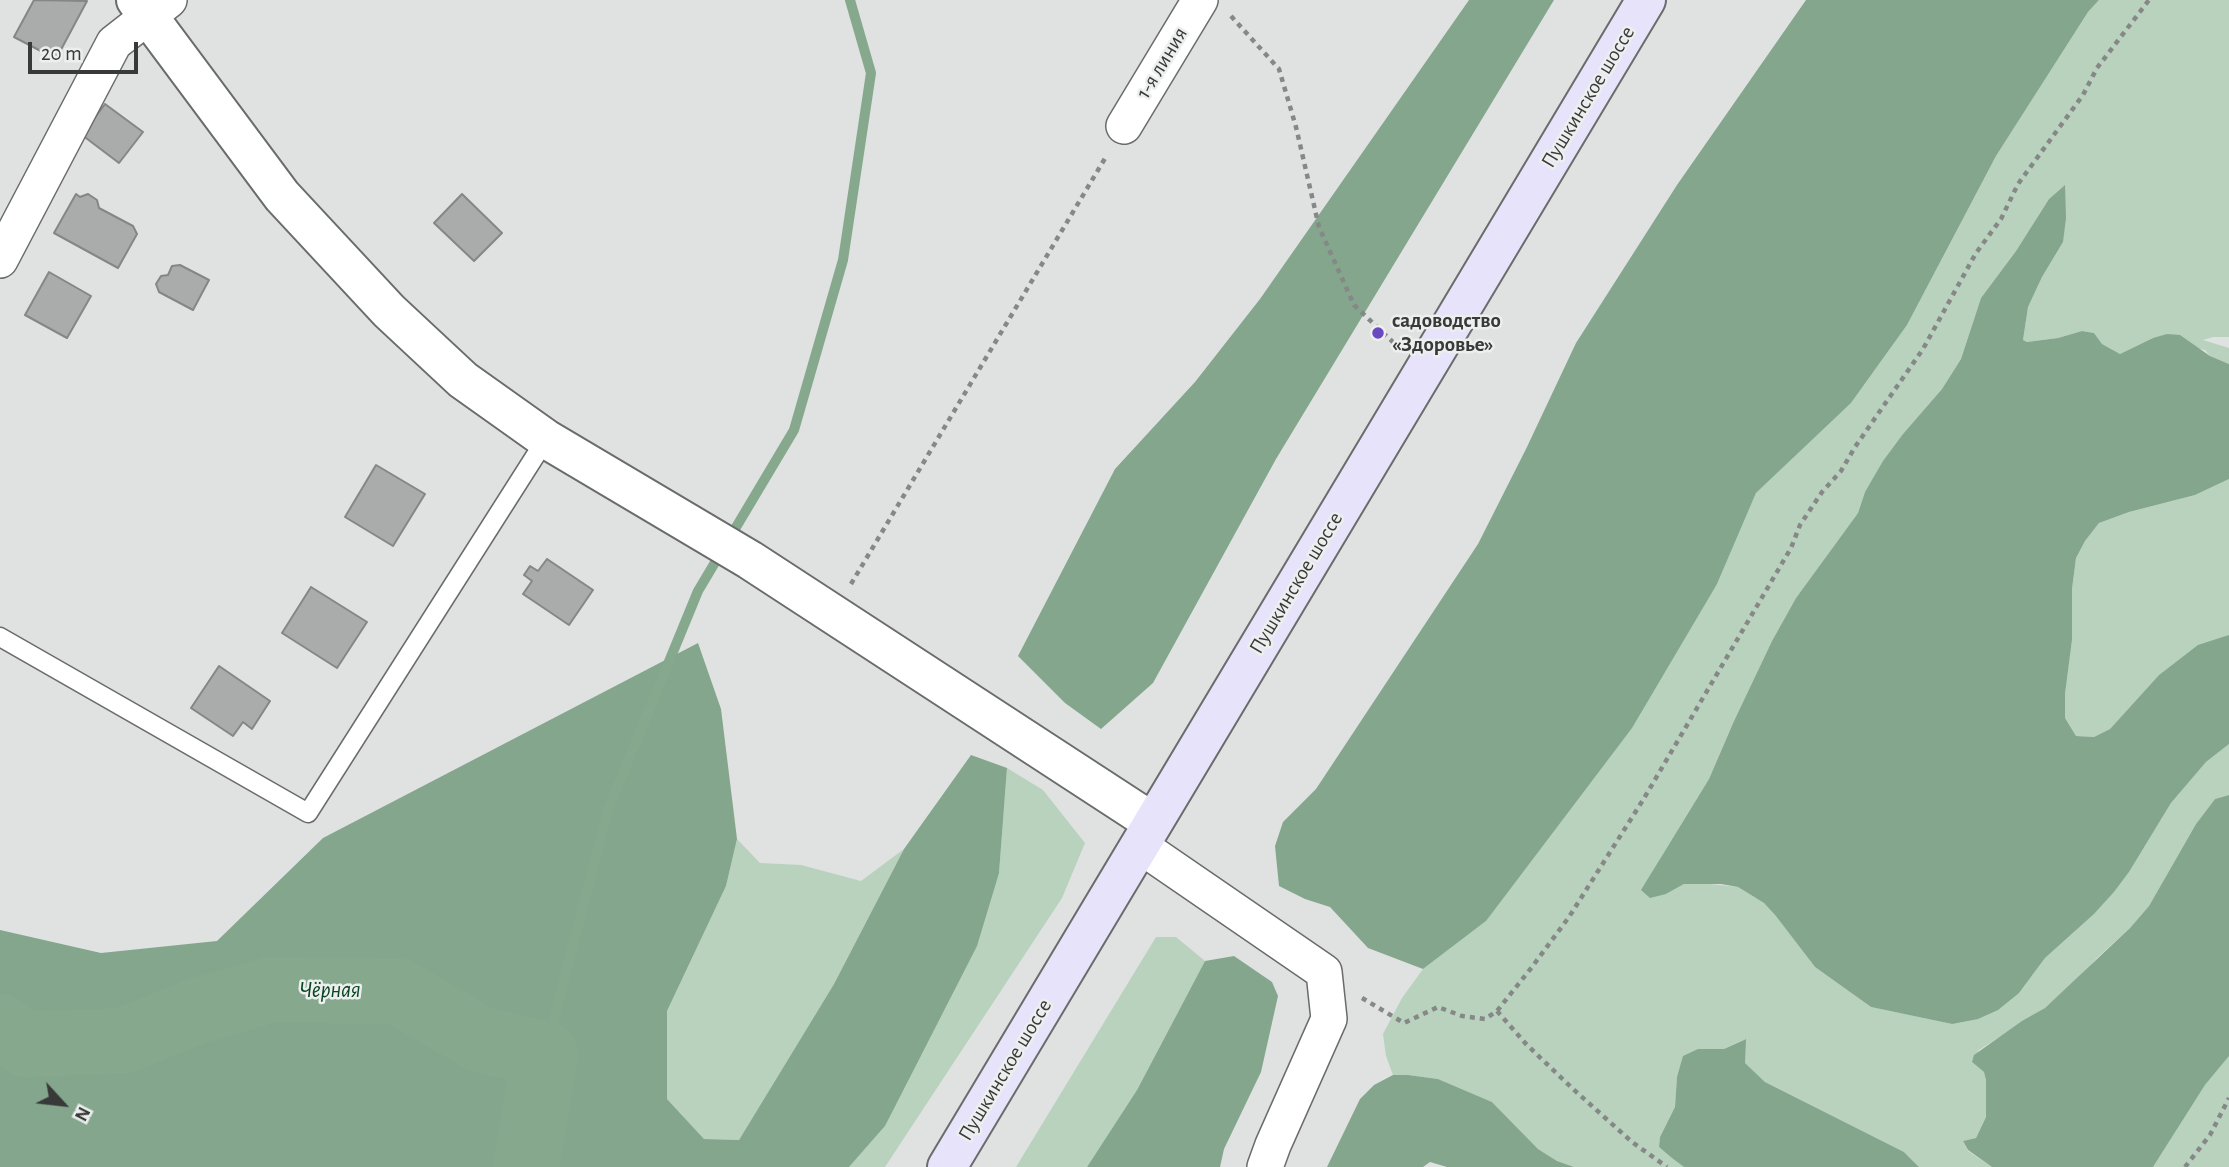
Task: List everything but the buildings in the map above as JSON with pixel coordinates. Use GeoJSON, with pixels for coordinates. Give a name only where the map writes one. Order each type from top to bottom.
{"type":"FeatureCollection","features":[{"type":"Feature","properties":{"kind":"main road","name":"Пушкинское шоссе"},"geometry":{"type":"LineString","coordinates":[[947,1167],[1646,0]]}},
{"type":"Feature","properties":{"kind":"street"},"geometry":{"type":"LineString","coordinates":[[0,260],[114,43],[150,5],[282,196],[389,311],[463,380],[546,439],[687,521],[838,617],[1146,833],[1324,972],[1329,1019],[1265,1167]]}},
{"type":"Feature","properties":{"kind":"street","name":"1-я линия"},"geometry":{"type":"LineString","coordinates":[[1124,126],[1213,5]]}},
{"type":"Feature","properties":{"kind":"lane"},"geometry":{"type":"LineString","coordinates":[[0,637],[308,813],[546,439]]}},
{"type":"Feature","properties":{"kind":"path"},"geometry":{"type":"LineString","coordinates":[[1324,972],[1404,1023],[1438,1007],[1462,1016],[1485,1019],[1497,1011],[1582,897],[1702,701],[1718,669],[1791,548],[1800,525],[1822,492],[1841,471],[1923,349],[1976,253],[2001,219],[2018,184],[2083,95],[2097,68],[2149,0]]}},
{"type":"Feature","properties":{"kind":"path"},"geometry":{"type":"LineString","coordinates":[[1213,5],[1279,69],[1297,127],[1319,228],[1354,306],[1424,370]]}},
{"type":"Feature","properties":{"kind":"path"},"geometry":{"type":"LineString","coordinates":[[838,617],[853,580],[1124,126]]}},
{"type":"Feature","properties":{"kind":"path"},"geometry":{"type":"LineString","coordinates":[[1497,1011],[1526,1044],[1572,1088],[1632,1142],[1667,1167]]}},
{"type":"Feature","properties":{"kind":"path"},"geometry":{"type":"LineString","coordinates":[[2185,1167],[2210,1135],[2229,1098]]}},
{"type":"Feature","properties":{"kind":"green space"},"geometry":{"type":"Polygon","coordinates":[[[1469,0],[1554,0],[1276,459],[1153,683],[1101,729],[1065,703],[1018,656],[1115,469],[1195,382],[1260,299],[1469,0]]]}},
{"type":"Feature","properties":{"kind":"green space"},"geometry":{"type":"Polygon","coordinates":[[[1806,0],[2099,0],[2088,12],[1996,156],[1907,325],[1851,403],[1756,493],[1717,584],[1632,728],[1486,921],[1423,969],[1368,948],[1330,907],[1305,899],[1279,886],[1275,846],[1283,822],[1316,789],[1478,544],[1576,343],[1677,185],[1806,0]]]}},
{"type":"Feature","properties":{"kind":"green space"},"geometry":{"type":"Polygon","coordinates":[[[2099,0],[2229,0],[2229,337],[2203,340],[2229,348],[2229,364],[2210,356],[2205,350],[2153,338],[2120,354],[2102,344],[2094,333],[2082,331],[2058,338],[2027,342],[2023,340],[2028,307],[2063,242],[2064,186],[2049,199],[2016,251],[1981,298],[1961,359],[1942,389],[1903,434],[1865,492],[1858,513],[1796,598],[1772,641],[1709,779],[1660,859],[1666,894],[1684,884],[1738,887],[1764,903],[1777,916],[1815,967],[1871,1007],[1952,1024],[2019,993],[2045,958],[2114,892],[2171,803],[2206,762],[2229,744],[2229,795],[2215,799],[2196,824],[2149,906],[2072,985],[2045,1008],[1979,1050],[1972,1062],[1984,1072],[1986,1117],[1976,1138],[1963,1141],[1968,1151],[1992,1167],[1919,1167],[1904,1152],[1765,1082],[1745,1063],[1745,1039],[1724,1049],[1698,1049],[1677,1077],[1675,1107],[1660,1137],[1659,1147],[1684,1167],[1574,1167],[1557,1161],[1538,1149],[1492,1102],[1438,1079],[1393,1075],[1386,1056],[1383,1034],[1402,998],[1423,969],[1486,921],[1717,584],[1756,493],[1851,403],[1907,325],[1996,156],[2088,12],[2099,0]]]}},
{"type":"Feature","properties":{"kind":"green space"},"geometry":{"type":"Polygon","coordinates":[[[2065,185],[2066,218],[2063,242],[2028,307],[2023,340],[2027,342],[2058,338],[2082,331],[2094,333],[2102,344],[2120,354],[2153,338],[2167,334],[2180,335],[2210,356],[2229,364],[2229,479],[2195,495],[2129,512],[2099,523],[2085,541],[2076,558],[2072,589],[2072,640],[2065,694],[2065,718],[2076,736],[2094,737],[2110,729],[2159,675],[2198,645],[2229,635],[2229,744],[2206,762],[2171,803],[2114,892],[2045,958],[2019,993],[1998,1010],[1978,1019],[1952,1024],[1871,1007],[1815,967],[1764,903],[1738,887],[1684,884],[1666,894],[1650,898],[1641,890],[1709,779],[1772,641],[1796,598],[1858,513],[1865,492],[1883,461],[1942,389],[1961,359],[1981,298],[2016,251],[2049,199],[2065,185]]]}},
{"type":"Feature","properties":{"kind":"green space"},"geometry":{"type":"Polygon","coordinates":[[[2229,479],[2229,635],[2183,657],[2159,675],[2110,729],[2094,737],[2076,736],[2065,718],[2065,694],[2072,640],[2072,589],[2076,558],[2085,541],[2099,523],[2129,512],[2195,495],[2229,479]]]}},
{"type":"Feature","properties":{"kind":"green space"},"geometry":{"type":"Polygon","coordinates":[[[698,643],[721,709],[737,839],[726,886],[667,1011],[667,1099],[704,1139],[739,1140],[834,984],[904,849],[971,755],[1007,768],[999,873],[977,946],[885,1126],[849,1167],[0,1167],[0,930],[101,953],[217,941],[323,838],[698,643]]]}},
{"type":"Feature","properties":{"kind":"green space"},"geometry":{"type":"Polygon","coordinates":[[[1007,768],[1043,790],[1085,843],[1062,898],[885,1167],[849,1167],[885,1126],[999,873],[1007,768]]]}},
{"type":"Feature","properties":{"kind":"green space"},"geometry":{"type":"Polygon","coordinates":[[[2229,795],[2229,1056],[2205,1085],[2153,1167],[1992,1167],[1968,1150],[1963,1141],[1976,1138],[1986,1117],[1986,1080],[1984,1072],[1972,1062],[1974,1055],[2045,1008],[2130,928],[2149,906],[2196,824],[2215,799],[2229,795]]]}},
{"type":"Feature","properties":{"kind":"green space"},"geometry":{"type":"Polygon","coordinates":[[[737,839],[760,863],[801,865],[861,881],[904,849],[834,984],[739,1140],[704,1139],[667,1099],[667,1011],[726,886],[737,839]]]}},
{"type":"Feature","properties":{"kind":"green space"},"geometry":{"type":"Polygon","coordinates":[[[1156,937],[1176,937],[1205,961],[1137,1090],[1087,1167],[1016,1167],[1156,937]]]}},
{"type":"Feature","properties":{"kind":"green space"},"geometry":{"type":"Polygon","coordinates":[[[1234,956],[1272,982],[1278,996],[1261,1072],[1224,1149],[1220,1167],[1087,1167],[1137,1090],[1205,961],[1234,956]]]}},
{"type":"Feature","properties":{"kind":"green space"},"geometry":{"type":"Polygon","coordinates":[[[1746,1039],[1745,1063],[1765,1082],[1904,1152],[1919,1167],[1684,1167],[1659,1147],[1660,1137],[1675,1107],[1677,1077],[1683,1056],[1698,1049],[1724,1049],[1746,1039]]]}},
{"type":"Feature","properties":{"kind":"green space"},"geometry":{"type":"Polygon","coordinates":[[[2229,1056],[2229,1167],[2153,1167],[2205,1085],[2229,1056]]]}},
{"type":"Feature","properties":{"kind":"green space"},"geometry":{"type":"Polygon","coordinates":[[[1393,1075],[1438,1079],[1492,1102],[1538,1149],[1557,1161],[1574,1167],[1447,1167],[1430,1162],[1423,1167],[1327,1167],[1360,1099],[1374,1085],[1393,1075]]]}},
{"type":"Feature","properties":{"kind":"waterway"},"geometry":{"type":"LineString","coordinates":[[545,1054],[608,810],[698,591],[794,430],[843,260],[871,73],[850,0]]}},
{"type":"Feature","properties":{"kind":"waterway","name":"Чёрная"},"geometry":{"type":"LineString","coordinates":[[0,1027],[26,1044],[123,1041],[197,1011],[270,990],[398,991],[482,1040],[545,1054],[526,1167]]}},
{"type":"Feature","properties":{"kind":"place","name":"садоводство «Здоровье»"},"geometry":{"type":"Point","coordinates":[1378,333]}}]}
